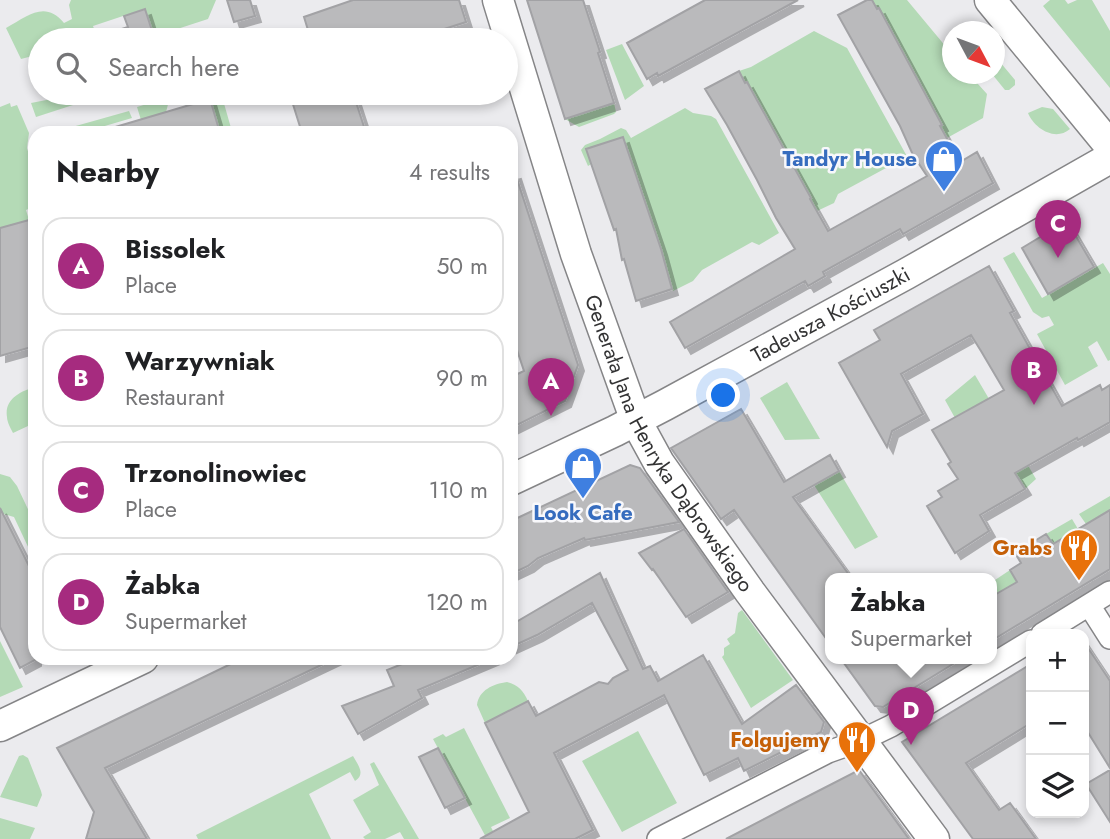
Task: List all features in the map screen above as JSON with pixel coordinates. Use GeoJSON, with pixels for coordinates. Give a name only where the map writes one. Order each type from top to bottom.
{"type":"FeatureCollection","features":[{"type":"Feature","properties":{"kind":"street","name":"Generała Jana Henryka Dąbrowskiego"},"geometry":{"type":"LineString","coordinates":[[498,0],[507,28]]}},
{"type":"Feature","properties":{"kind":"street"},"geometry":{"type":"LineString","coordinates":[[990,0],[1110,146]]}},
{"type":"Feature","properties":{"kind":"street","name":"Generała Jana Henryka Dąbrowskiego"},"geometry":{"type":"LineString","coordinates":[[518,65],[576,254],[636,421],[659,463],[758,603],[934,839]]}},
{"type":"Feature","properties":{"kind":"street","name":"Tadeusza Kościuszki"},"geometry":{"type":"LineString","coordinates":[[518,477],[636,421],[906,274],[1110,158]]}},
{"type":"Feature","properties":{"kind":"street"},"geometry":{"type":"LineString","coordinates":[[1050,629],[1110,592]]}},
{"type":"Feature","properties":{"kind":"street"},"geometry":{"type":"LineString","coordinates":[[1089,605],[1110,638]]}},
{"type":"Feature","properties":{"kind":"street"},"geometry":{"type":"LineString","coordinates":[[997,662],[1026,644]]}},
{"type":"Feature","properties":{"kind":"street"},"geometry":{"type":"LineString","coordinates":[[658,839],[828,752],[891,726],[993,664]]}},
{"type":"Feature","properties":{"kind":"street"},"geometry":{"type":"LineString","coordinates":[[0,726],[128,665]]}},
{"type":"Feature","properties":{"kind":"green space"},"geometry":{"type":"Polygon","coordinates":[[[71,0],[216,0],[208,19],[180,28],[151,28],[144,9],[93,26],[94,28],[28,28],[28,57],[21,59],[6,28],[29,15],[43,11],[57,16],[64,23],[72,19],[69,5],[71,0]]]}},
{"type":"Feature","properties":{"kind":"green space"},"geometry":{"type":"Polygon","coordinates":[[[872,0],[907,0],[942,42],[942,84],[978,84],[987,94],[983,118],[947,138],[872,0]]]}},
{"type":"Feature","properties":{"kind":"green space"},"geometry":{"type":"Polygon","coordinates":[[[1050,0],[1065,0],[1068,4],[1077,0],[1092,0],[1110,31],[1110,88],[1043,6],[1050,0]]]}},
{"type":"Feature","properties":{"kind":"green space"},"geometry":{"type":"Polygon","coordinates":[[[814,31],[847,48],[909,160],[899,161],[838,194],[834,203],[817,211],[739,71],[751,67],[814,31]]]}},
{"type":"Feature","properties":{"kind":"green space"},"geometry":{"type":"Polygon","coordinates":[[[622,44],[644,86],[625,100],[606,50],[622,44]]]}},
{"type":"Feature","properties":{"kind":"green space"},"geometry":{"type":"Polygon","coordinates":[[[1005,68],[1015,80],[1015,85],[1005,90],[1000,84],[1005,84],[1005,68]]]}},
{"type":"Feature","properties":{"kind":"green space"},"geometry":{"type":"Polygon","coordinates":[[[10,103],[11,107],[17,105],[28,131],[28,220],[0,228],[0,107],[10,103]]]}},
{"type":"Feature","properties":{"kind":"green space"},"geometry":{"type":"Polygon","coordinates":[[[614,103],[614,114],[579,127],[565,119],[614,103]]]}},
{"type":"Feature","properties":{"kind":"green space"},"geometry":{"type":"Polygon","coordinates":[[[32,105],[73,105],[36,117],[32,105]]]}},
{"type":"Feature","properties":{"kind":"green space"},"geometry":{"type":"Polygon","coordinates":[[[168,105],[166,112],[141,120],[137,107],[168,105]]]}},
{"type":"Feature","properties":{"kind":"green space"},"geometry":{"type":"Polygon","coordinates":[[[212,105],[224,105],[230,126],[218,126],[212,105]]]}},
{"type":"Feature","properties":{"kind":"green space"},"geometry":{"type":"Polygon","coordinates":[[[1042,107],[1053,109],[1070,129],[1064,133],[1052,134],[1040,128],[1028,113],[1042,107]]]}},
{"type":"Feature","properties":{"kind":"green space"},"geometry":{"type":"Polygon","coordinates":[[[685,108],[716,119],[779,233],[759,245],[752,242],[702,270],[693,281],[673,291],[623,137],[587,149],[593,163],[588,166],[581,150],[585,145],[621,128],[626,130],[631,138],[685,108]]]}},
{"type":"Feature","properties":{"kind":"green space"},"geometry":{"type":"Polygon","coordinates":[[[129,111],[132,118],[105,126],[76,126],[129,111]]]}},
{"type":"Feature","properties":{"kind":"green space"},"geometry":{"type":"Polygon","coordinates":[[[1014,252],[1042,298],[1103,263],[1110,274],[1110,360],[1108,361],[1097,341],[1088,347],[1098,366],[1065,385],[1037,334],[1054,325],[1049,316],[1042,318],[1033,312],[1003,258],[1014,252]]]}},
{"type":"Feature","properties":{"kind":"green space"},"geometry":{"type":"Polygon","coordinates":[[[975,375],[1036,479],[1025,489],[976,406],[955,418],[945,400],[975,375]]]}},
{"type":"Feature","properties":{"kind":"green space"},"geometry":{"type":"Polygon","coordinates":[[[787,382],[820,439],[785,440],[760,398],[787,382]]]}},
{"type":"Feature","properties":{"kind":"green space"},"geometry":{"type":"Polygon","coordinates":[[[28,390],[28,426],[13,433],[8,421],[8,405],[28,390]]]}},
{"type":"Feature","properties":{"kind":"green space"},"geometry":{"type":"Polygon","coordinates":[[[839,471],[878,537],[855,549],[814,485],[839,471]]]}},
{"type":"Feature","properties":{"kind":"green space"},"geometry":{"type":"Polygon","coordinates":[[[0,474],[10,477],[28,509],[28,547],[14,517],[0,513],[0,474]]]}},
{"type":"Feature","properties":{"kind":"green space"},"geometry":{"type":"Polygon","coordinates":[[[1110,496],[1110,511],[1086,524],[1079,514],[1110,496]]]}},
{"type":"Feature","properties":{"kind":"green space"},"geometry":{"type":"Polygon","coordinates":[[[1072,519],[1078,529],[1053,544],[1046,534],[1072,519]]]}},
{"type":"Feature","properties":{"kind":"green space"},"geometry":{"type":"Polygon","coordinates":[[[1010,570],[1017,582],[997,594],[997,579],[1010,570]]]}},
{"type":"Feature","properties":{"kind":"green space"},"geometry":{"type":"Polygon","coordinates":[[[742,610],[793,680],[751,708],[722,657],[724,648],[730,644],[727,639],[735,633],[738,613],[742,610]]]}},
{"type":"Feature","properties":{"kind":"green space"},"geometry":{"type":"Polygon","coordinates":[[[0,641],[23,687],[0,697],[0,641]]]}},
{"type":"Feature","properties":{"kind":"green space"},"geometry":{"type":"Polygon","coordinates":[[[507,682],[520,688],[528,701],[485,723],[477,705],[478,700],[492,686],[507,682]]]}},
{"type":"Feature","properties":{"kind":"green space"},"geometry":{"type":"Polygon","coordinates":[[[464,728],[510,818],[491,827],[497,839],[487,839],[433,739],[443,734],[446,737],[464,728]]]}},
{"type":"Feature","properties":{"kind":"green space"},"geometry":{"type":"Polygon","coordinates":[[[638,731],[677,803],[622,832],[582,761],[638,731]]]}},
{"type":"Feature","properties":{"kind":"green space"},"geometry":{"type":"Polygon","coordinates":[[[19,756],[28,758],[41,791],[37,807],[0,797],[19,756]]]}},
{"type":"Feature","properties":{"kind":"green space"},"geometry":{"type":"Polygon","coordinates":[[[353,756],[360,769],[360,775],[355,781],[350,772],[309,794],[331,839],[198,839],[196,835],[353,756]]]}},
{"type":"Feature","properties":{"kind":"green space"},"geometry":{"type":"Polygon","coordinates":[[[374,762],[419,839],[404,839],[400,832],[385,839],[363,837],[371,832],[353,800],[379,785],[370,764],[374,762]]]}},
{"type":"Feature","properties":{"kind":"green space"},"geometry":{"type":"Polygon","coordinates":[[[0,818],[35,828],[30,839],[0,839],[0,818]]]}},
{"type":"Feature","properties":{"kind":"building"},"geometry":{"type":"Polygon","coordinates":[[[227,0],[250,0],[255,16],[234,22],[227,0]]]}},
{"type":"Feature","properties":{"kind":"building"},"geometry":{"type":"Polygon","coordinates":[[[353,0],[459,0],[466,22],[447,28],[307,28],[304,17],[353,0]]]}},
{"type":"Feature","properties":{"kind":"building"},"geometry":{"type":"Polygon","coordinates":[[[527,0],[583,0],[614,103],[565,119],[527,0]]]}},
{"type":"Feature","properties":{"kind":"building"},"geometry":{"type":"Polygon","coordinates":[[[705,0],[798,0],[658,76],[657,73],[647,79],[627,43],[705,0]]]}},
{"type":"Feature","properties":{"kind":"building"},"geometry":{"type":"Polygon","coordinates":[[[872,0],[877,9],[879,8],[960,162],[977,152],[993,183],[903,234],[900,229],[823,272],[825,276],[808,286],[805,281],[685,348],[670,322],[795,249],[705,89],[739,71],[828,231],[927,176],[838,15],[872,0]]]}},
{"type":"Feature","properties":{"kind":"building"},"geometry":{"type":"Polygon","coordinates":[[[145,9],[151,28],[125,28],[128,27],[124,16],[145,9]]]}},
{"type":"Feature","properties":{"kind":"building"},"geometry":{"type":"Polygon","coordinates":[[[190,105],[212,105],[218,126],[119,126],[190,105]]]}},
{"type":"Feature","properties":{"kind":"building"},"geometry":{"type":"Polygon","coordinates":[[[293,105],[357,105],[364,126],[300,126],[293,105]]]}},
{"type":"Feature","properties":{"kind":"building"},"geometry":{"type":"Polygon","coordinates":[[[623,137],[672,289],[636,301],[624,259],[622,260],[616,229],[614,230],[586,149],[623,137]]]}},
{"type":"Feature","properties":{"kind":"building"},"geometry":{"type":"Polygon","coordinates":[[[518,182],[578,365],[565,401],[518,424],[518,374],[524,371],[518,353],[518,182]]]}},
{"type":"Feature","properties":{"kind":"building"},"geometry":{"type":"Polygon","coordinates":[[[28,220],[28,348],[0,356],[0,228],[28,220]]]}},
{"type":"Feature","properties":{"kind":"building"},"geometry":{"type":"Polygon","coordinates":[[[1067,221],[1094,267],[1048,294],[1022,248],[1067,221]]]}},
{"type":"Feature","properties":{"kind":"building"},"geometry":{"type":"Polygon","coordinates":[[[989,266],[1014,311],[1010,313],[1062,406],[1100,385],[1102,390],[1110,385],[1110,422],[1015,473],[1025,489],[980,515],[989,531],[955,553],[927,506],[942,497],[938,491],[958,479],[932,430],[1004,390],[981,351],[971,335],[901,374],[923,414],[892,431],[887,447],[839,363],[880,340],[874,330],[989,266]]]}},
{"type":"Feature","properties":{"kind":"building"},"geometry":{"type":"Polygon","coordinates":[[[741,409],[784,482],[830,455],[839,471],[793,497],[848,573],[825,573],[825,637],[734,510],[721,519],[671,448],[741,409]]]}},
{"type":"Feature","properties":{"kind":"building"},"geometry":{"type":"Polygon","coordinates":[[[630,465],[640,468],[679,522],[585,540],[584,538],[538,558],[518,571],[518,518],[630,465]]]}},
{"type":"Feature","properties":{"kind":"building"},"geometry":{"type":"Polygon","coordinates":[[[0,508],[28,564],[28,664],[20,668],[0,627],[0,508]]]}},
{"type":"Feature","properties":{"kind":"building"},"geometry":{"type":"Polygon","coordinates":[[[1110,510],[1110,569],[997,637],[997,594],[1017,582],[1010,570],[1021,563],[1015,553],[1046,534],[1053,544],[1110,510]]]}},
{"type":"Feature","properties":{"kind":"building"},"geometry":{"type":"Polygon","coordinates":[[[684,529],[728,592],[686,617],[639,553],[684,529]]]}},
{"type":"Feature","properties":{"kind":"building"},"geometry":{"type":"Polygon","coordinates":[[[600,573],[643,669],[650,666],[658,681],[703,655],[742,724],[796,685],[824,722],[821,732],[744,771],[738,758],[704,775],[664,695],[554,753],[593,830],[575,839],[480,839],[529,812],[485,723],[528,701],[536,716],[599,682],[608,684],[628,670],[592,603],[518,644],[518,621],[600,573]]]}},
{"type":"Feature","properties":{"kind":"building"},"geometry":{"type":"Polygon","coordinates":[[[1089,650],[1110,681],[1110,768],[1089,734],[1089,650]]]}},
{"type":"Feature","properties":{"kind":"building"},"geometry":{"type":"Polygon","coordinates":[[[845,664],[953,664],[883,707],[875,706],[845,664]]]}},
{"type":"Feature","properties":{"kind":"building"},"geometry":{"type":"Polygon","coordinates":[[[229,665],[321,665],[105,768],[147,839],[86,839],[94,812],[57,748],[229,665]]]}},
{"type":"Feature","properties":{"kind":"building"},"geometry":{"type":"Polygon","coordinates":[[[400,665],[477,665],[418,690],[422,698],[358,734],[342,706],[394,686],[387,670],[400,665]]]}},
{"type":"Feature","properties":{"kind":"building"},"geometry":{"type":"Polygon","coordinates":[[[1026,667],[1026,726],[966,763],[999,810],[1010,803],[1036,839],[973,839],[902,742],[1026,667]]]}},
{"type":"Feature","properties":{"kind":"building"},"geometry":{"type":"Polygon","coordinates":[[[438,748],[465,798],[445,808],[419,757],[438,748]]]}},
{"type":"Feature","properties":{"kind":"building"},"geometry":{"type":"Polygon","coordinates":[[[859,770],[909,839],[726,839],[789,806],[859,770]]]}},
{"type":"Feature","properties":{"kind":"building"},"geometry":{"type":"Polygon","coordinates":[[[1110,770],[1110,822],[1089,789],[1089,782],[1110,770]]]}},
{"type":"Feature","properties":{"kind":"place","name":"Tandyr House"},"geometry":{"type":"Point","coordinates":[944,193]}},
{"type":"Feature","properties":{"kind":"place","name":"Trzonolinowiec"},"geometry":{"type":"Point","coordinates":[1058,258]}},
{"type":"Feature","properties":{"kind":"place","name":"Warzywniak"},"geometry":{"type":"Point","coordinates":[1034,405]}},
{"type":"Feature","properties":{"kind":"place","name":"Bissolek"},"geometry":{"type":"Point","coordinates":[551,416]}},
{"type":"Feature","properties":{"kind":"place","name":"Look Cafe"},"geometry":{"type":"Point","coordinates":[583,500]}},
{"type":"Feature","properties":{"kind":"place","name":"Grabs"},"geometry":{"type":"Point","coordinates":[1079,582]}},
{"type":"Feature","properties":{"kind":"place","name":"Żabka"},"geometry":{"type":"Point","coordinates":[911,745]}},
{"type":"Feature","properties":{"kind":"place","name":"Folgujemy"},"geometry":{"type":"Point","coordinates":[857,774]}}]}
